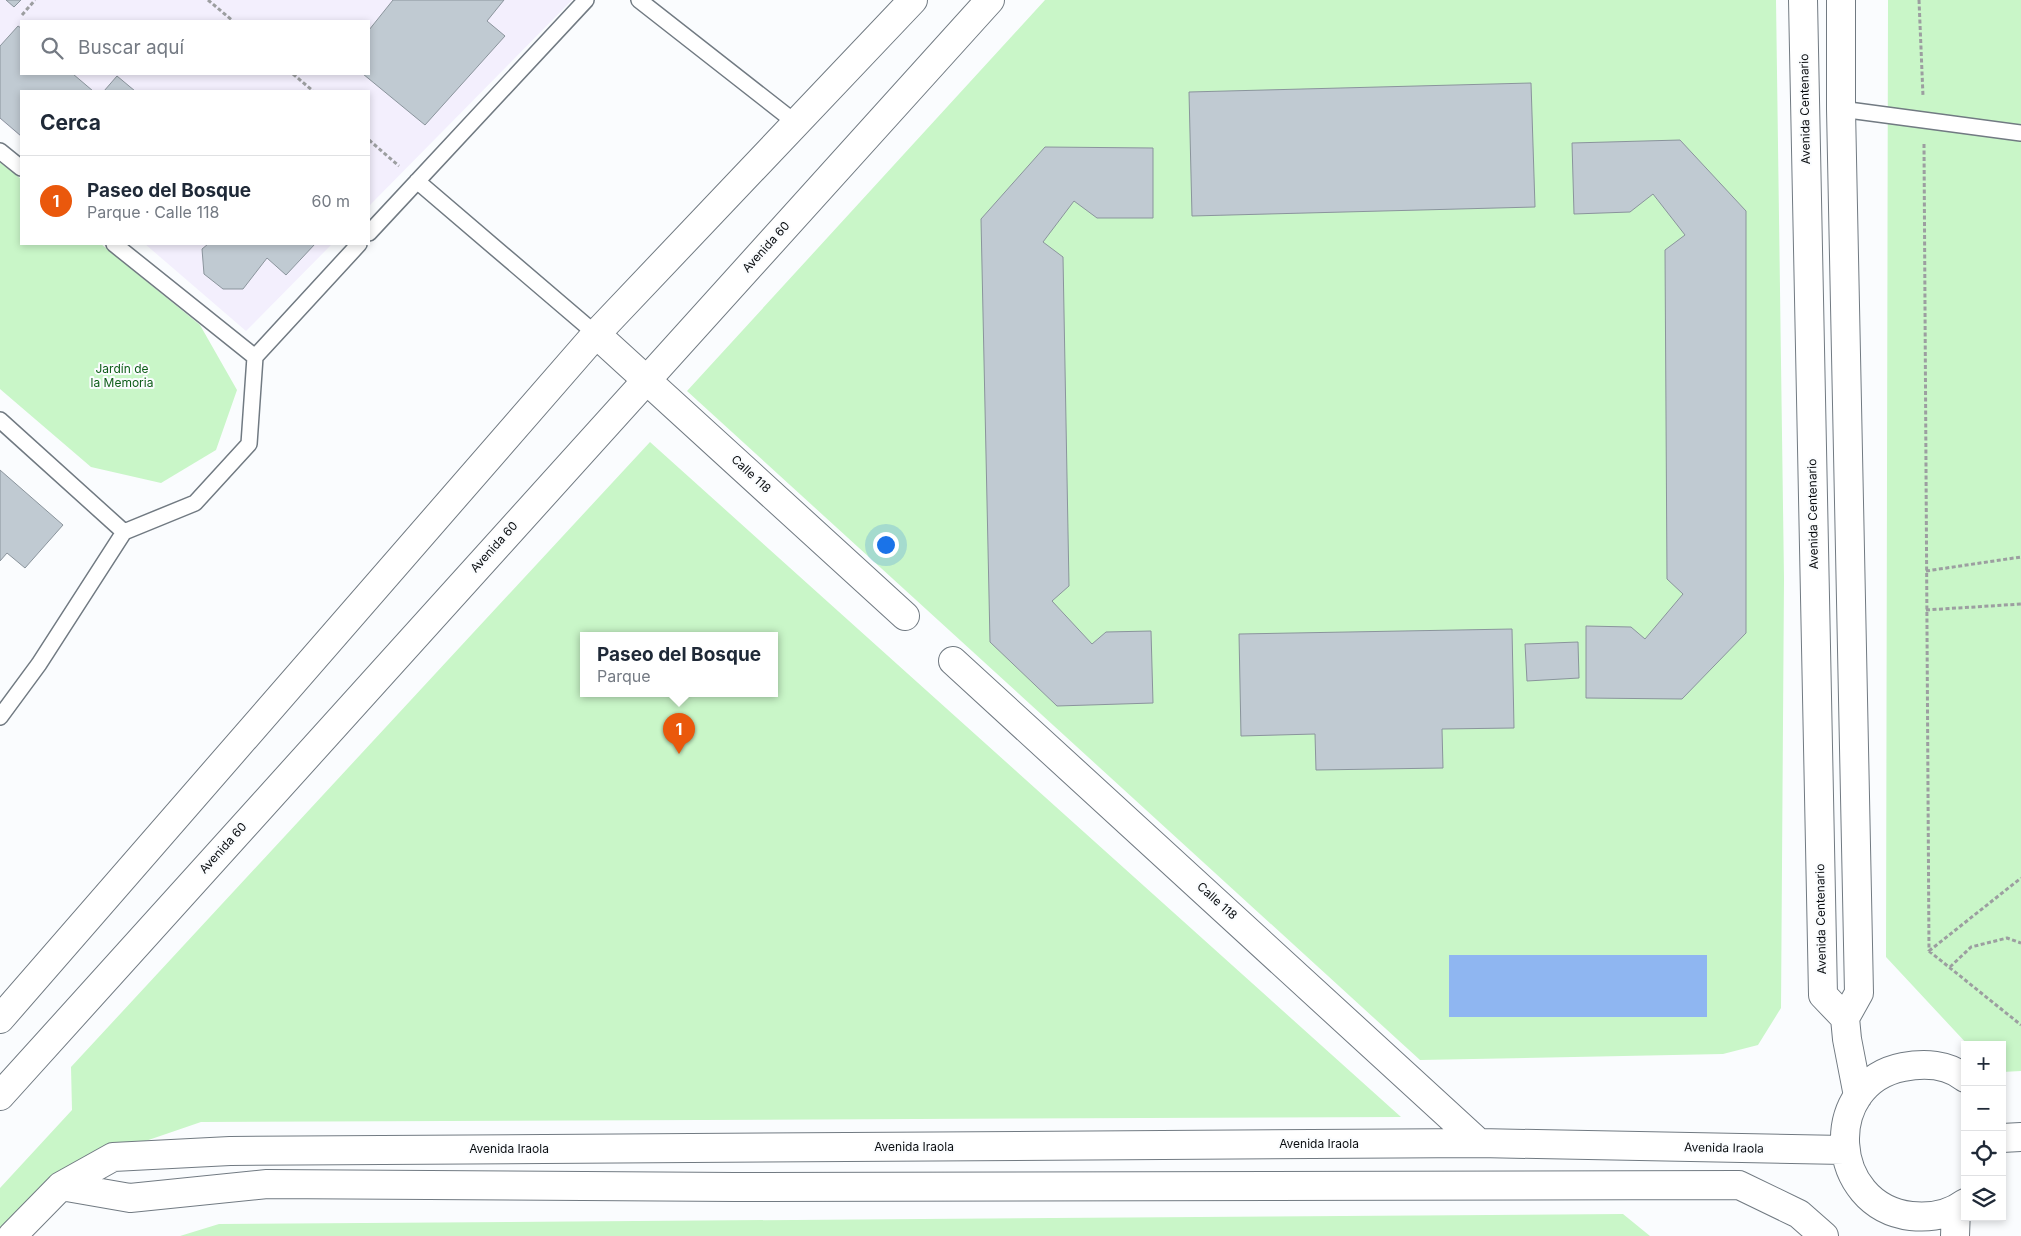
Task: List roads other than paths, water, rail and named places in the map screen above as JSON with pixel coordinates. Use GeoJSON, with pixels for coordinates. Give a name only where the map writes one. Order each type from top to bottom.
{"type":"FeatureCollection","features":[{"type":"Feature","properties":{"kind":"street"},"geometry":{"type":"LineString","coordinates":[[0,1019],[596,334],[913,0]]}},
{"type":"Feature","properties":{"kind":"street","name":"Avenida 60"},"geometry":{"type":"LineString","coordinates":[[0,1096],[990,0]]}},
{"type":"Feature","properties":{"kind":"street","name":"Avenida Centenario"},"geometry":{"type":"LineString","coordinates":[[1803,0],[1823,995],[1845,1018]]}},
{"type":"Feature","properties":{"kind":"street"},"geometry":{"type":"LineString","coordinates":[[1841,0],[1841,109],[1859,993],[1845,1018],[1858,1096]]}},
{"type":"Feature","properties":{"kind":"street","name":"Calle 118"},"geometry":{"type":"LineString","coordinates":[[596,334],[647,378],[905,616]]}},
{"type":"Feature","properties":{"kind":"street","name":"Calle 118"},"geometry":{"type":"LineString","coordinates":[[953,661],[1479,1143]]}},
{"type":"Feature","properties":{"kind":"street"},"geometry":{"type":"LineString","coordinates":[[1960,1206],[1928,1218],[1898,1225],[1872,1201],[1853,1178],[1844,1150],[1847,1122],[1858,1096],[1875,1079],[1895,1068],[1918,1064],[1941,1067],[1961,1076]]}},
{"type":"Feature","properties":{"kind":"street"},"geometry":{"type":"LineString","coordinates":[[2006,1138],[2021,1137]]}},
{"type":"Feature","properties":{"kind":"street","name":"Avenida Iraola"},"geometry":{"type":"LineString","coordinates":[[12,1236],[61,1186],[113,1157],[230,1151],[1479,1143],[1844,1150]]}},
{"type":"Feature","properties":{"kind":"street"},"geometry":{"type":"LineString","coordinates":[[61,1186],[130,1198],[267,1184],[735,1187],[1739,1185],[1799,1214],[1824,1236]]}},
{"type":"Feature","properties":{"kind":"street"},"geometry":{"type":"LineString","coordinates":[[1955,1236],[1960,1206]]}},
{"type":"Feature","properties":{"kind":"lane"},"geometry":{"type":"LineString","coordinates":[[370,232],[586,0]]}},
{"type":"Feature","properties":{"kind":"lane"},"geometry":{"type":"LineString","coordinates":[[639,0],[796,123]]}},
{"type":"Feature","properties":{"kind":"lane"},"geometry":{"type":"LineString","coordinates":[[1841,109],[2021,132]]}},
{"type":"Feature","properties":{"kind":"lane"},"geometry":{"type":"LineString","coordinates":[[0,151],[20,167]]}},
{"type":"Feature","properties":{"kind":"lane"},"geometry":{"type":"LineString","coordinates":[[417,181],[596,334]]}},
{"type":"Feature","properties":{"kind":"lane"},"geometry":{"type":"LineString","coordinates":[[115,245],[254,357]]}},
{"type":"Feature","properties":{"kind":"lane"},"geometry":{"type":"LineString","coordinates":[[0,717],[39,664],[124,532],[195,503],[249,444],[254,357],[358,245]]}},
{"type":"Feature","properties":{"kind":"lane"},"geometry":{"type":"LineString","coordinates":[[0,420],[124,532]]}},
{"type":"Feature","properties":{"kind":"water"},"geometry":{"type":"Polygon","coordinates":[[[1449,955],[1707,955],[1707,1017],[1449,1017],[1449,955]]]}},
{"type":"Feature","properties":{"kind":"place","name":"Paseo del Bosque"},"geometry":{"type":"Point","coordinates":[679,754]}},
{"type":"Feature","properties":{"kind":"park label","name":"Jardín de la Memoria"},"geometry":{"type":"Point","coordinates":[122,376]}}]}
